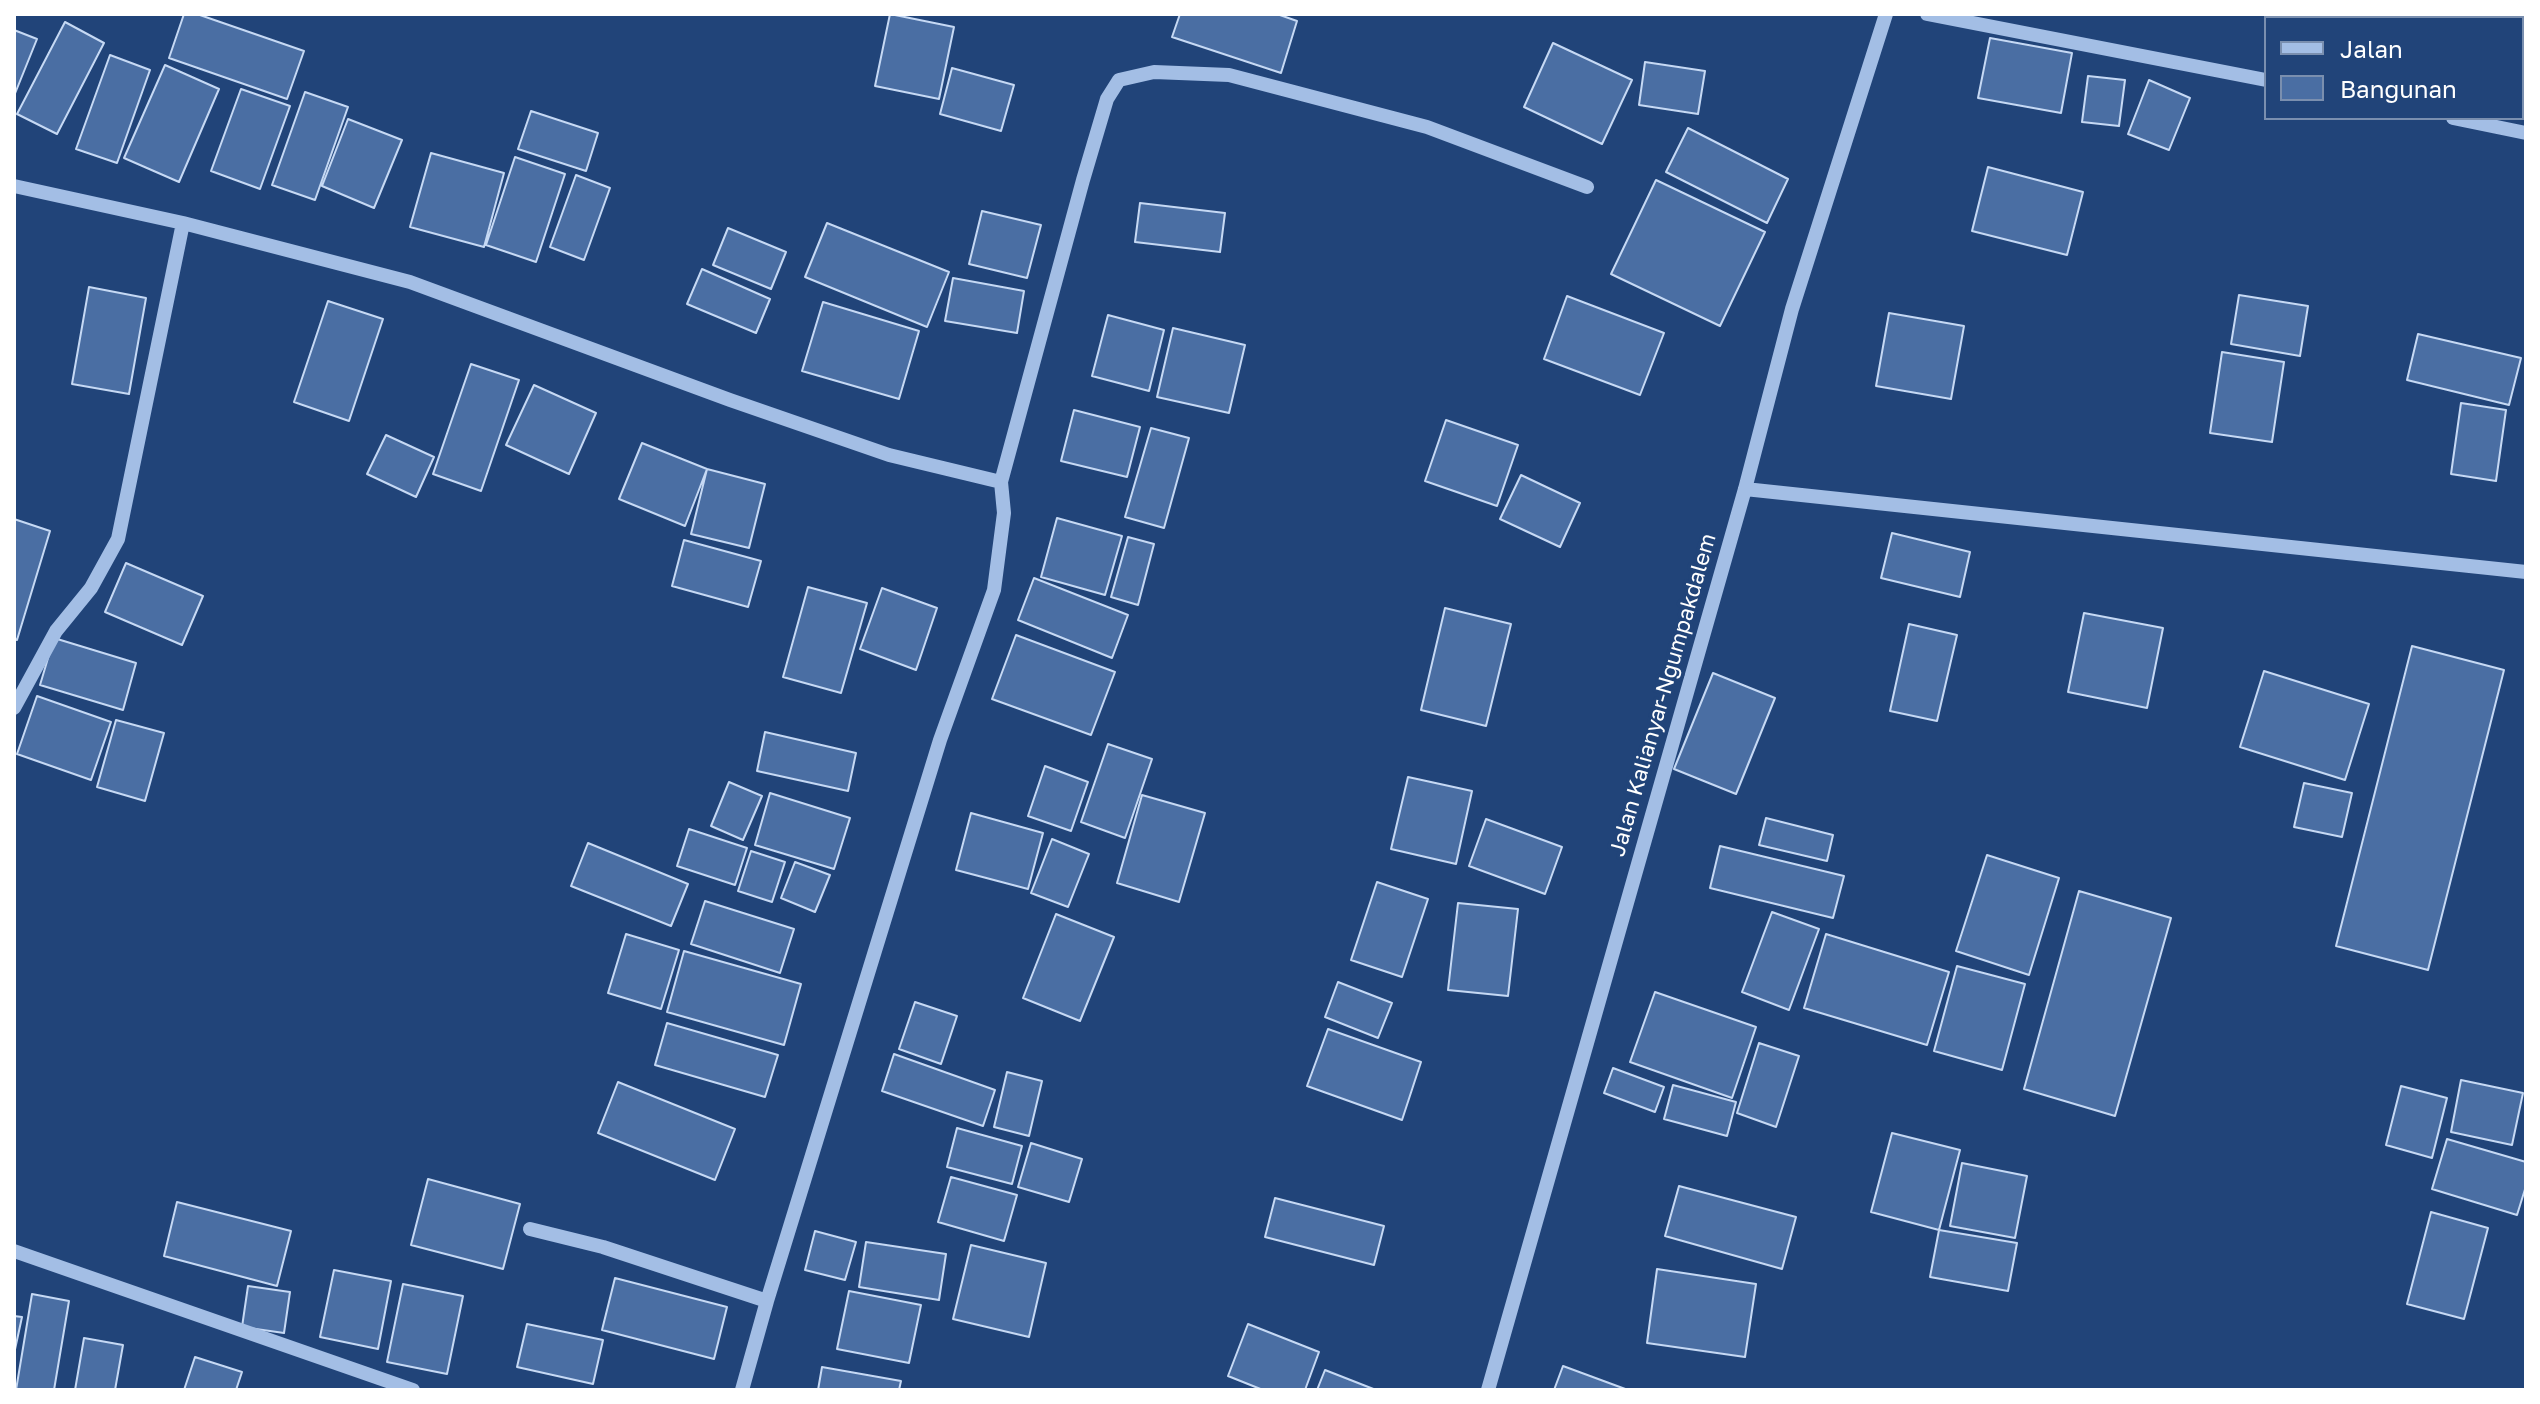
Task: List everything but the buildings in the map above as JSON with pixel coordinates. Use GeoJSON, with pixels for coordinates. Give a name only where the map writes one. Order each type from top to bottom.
{"type":"FeatureCollection","features":[{"type":"Feature","properties":{"kind":"street","name":"Jalan Kalianyar-Ngumpakdalem"},"geometry":{"type":"LineString","coordinates":[[1488,1390],[1745,489],[1792,309],[1886,14]]}},
{"type":"Feature","properties":{"kind":"street"},"geometry":{"type":"LineString","coordinates":[[1927,14],[2264,80]]}},
{"type":"Feature","properties":{"kind":"street"},"geometry":{"type":"LineString","coordinates":[[742,1390],[940,740],[994,590],[1004,513],[1001,482],[1083,180],[1107,99],[1119,80],[1154,72],[1229,75],[1427,127],[1587,187]]}},
{"type":"Feature","properties":{"kind":"street"},"geometry":{"type":"LineString","coordinates":[[2463,120],[2526,133]]}},
{"type":"Feature","properties":{"kind":"street"},"geometry":{"type":"LineString","coordinates":[[14,186],[183,223],[410,282],[715,395],[889,455],[1001,482]]}},
{"type":"Feature","properties":{"kind":"street"},"geometry":{"type":"LineString","coordinates":[[14,708],[56,631],[91,588],[118,539],[183,223]]}},
{"type":"Feature","properties":{"kind":"street"},"geometry":{"type":"LineString","coordinates":[[1745,489],[2526,572]]}},
{"type":"Feature","properties":{"kind":"street"},"geometry":{"type":"LineString","coordinates":[[530,1229],[603,1247],[767,1301]]}},
{"type":"Feature","properties":{"kind":"street"},"geometry":{"type":"LineString","coordinates":[[14,1251],[413,1390]]}}]}
